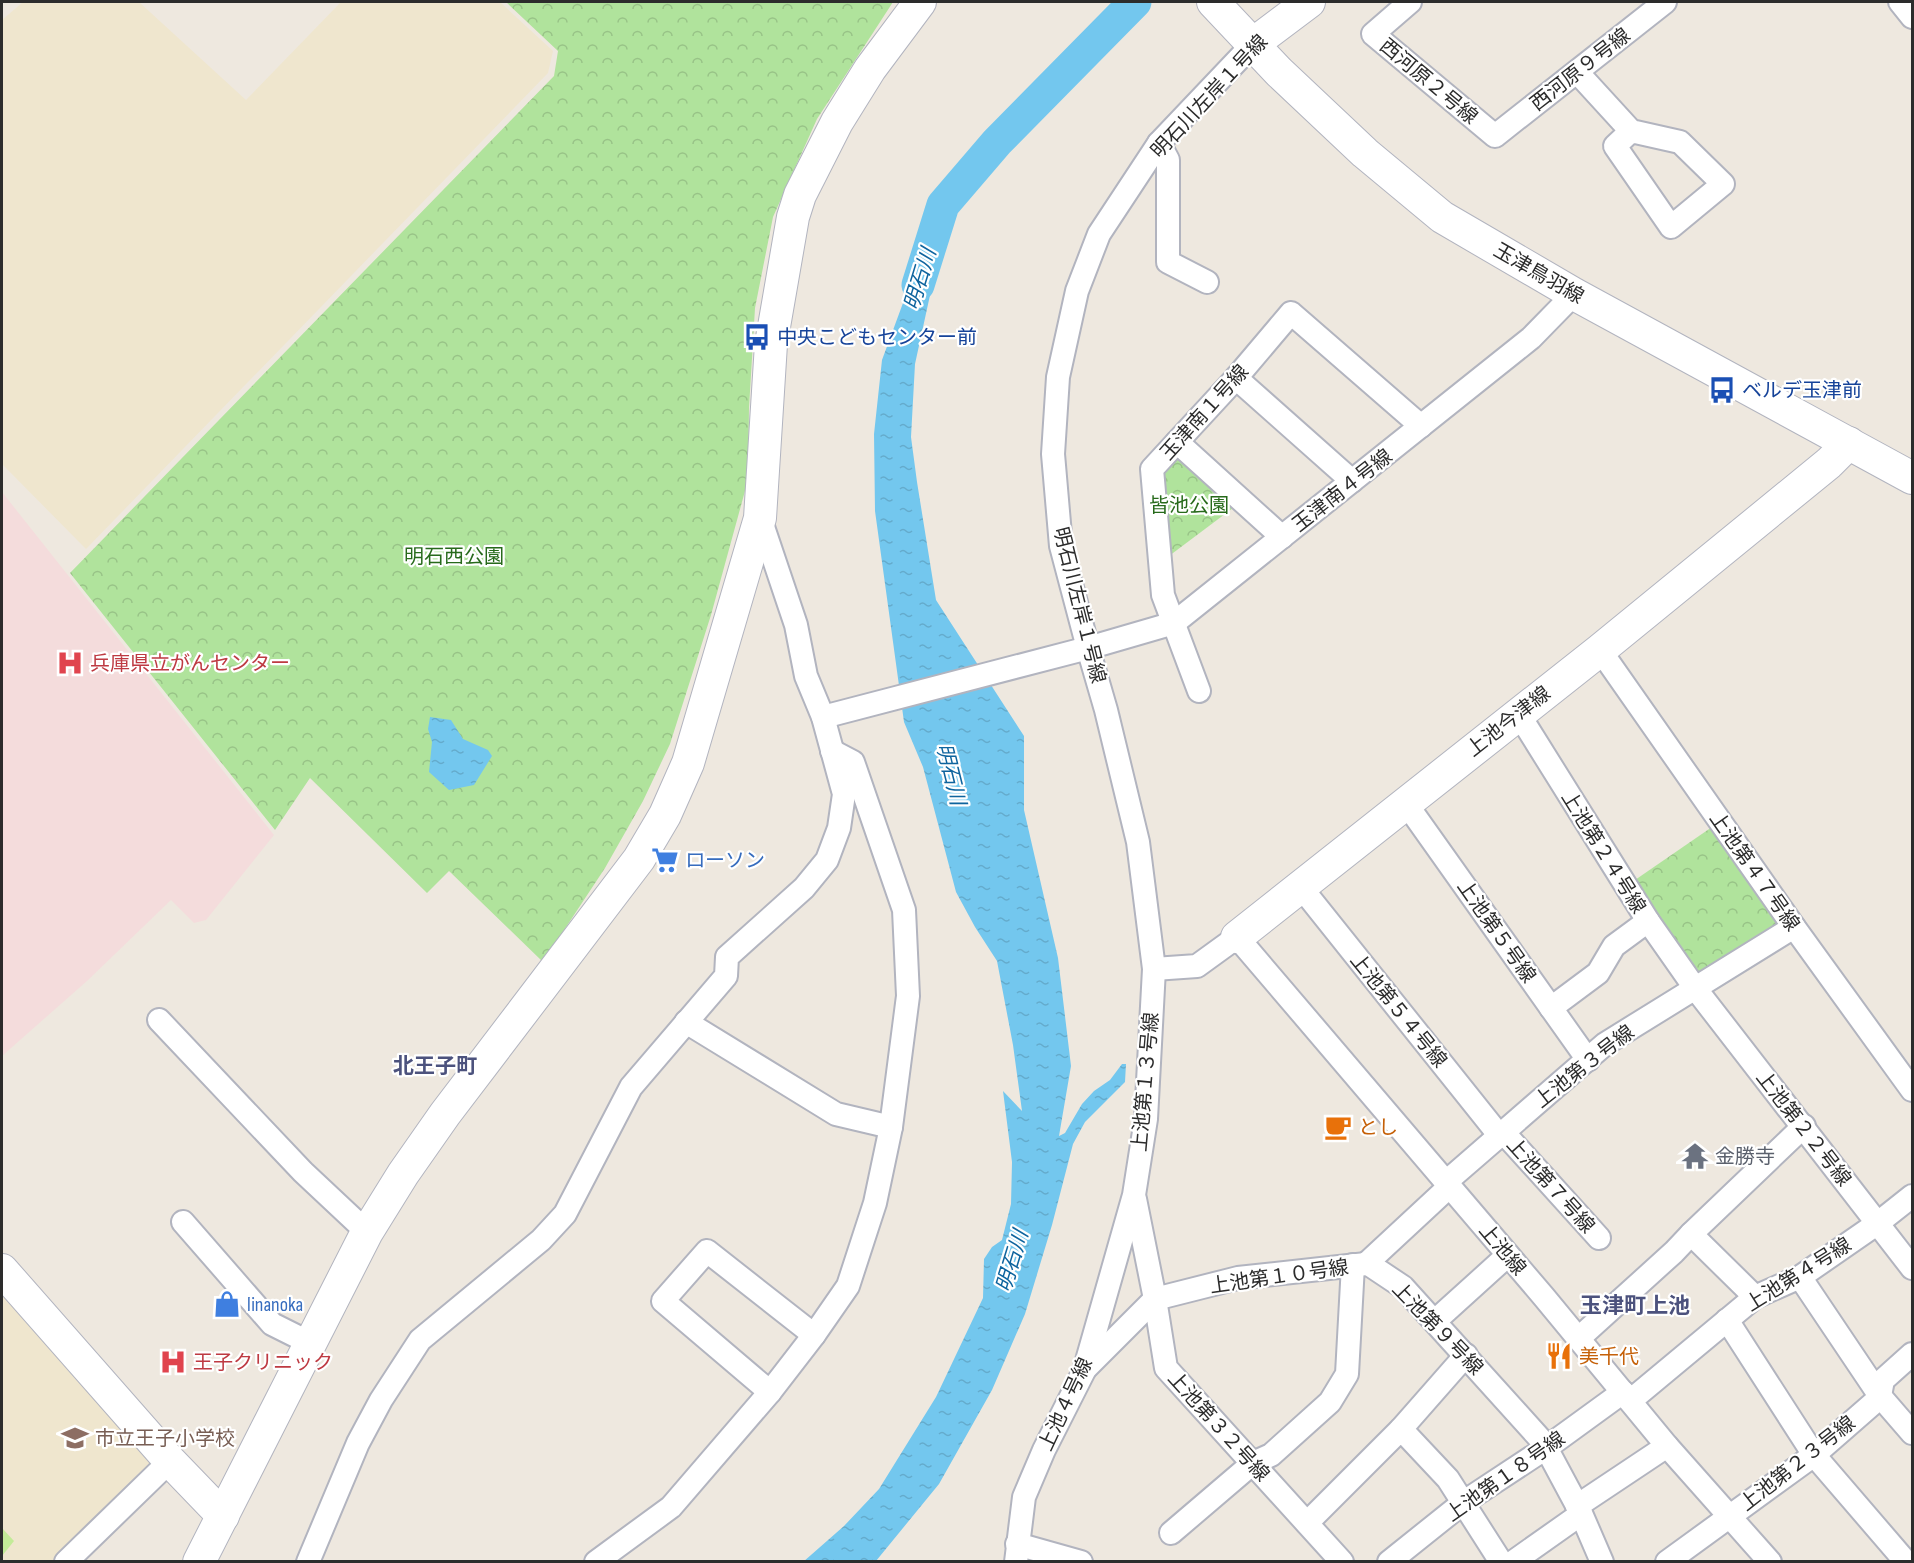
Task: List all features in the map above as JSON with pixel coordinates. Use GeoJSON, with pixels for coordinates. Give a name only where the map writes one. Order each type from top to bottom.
{"type":"FeatureCollection","features":[{"type":"Feature","properties":{"kind":"street"},"geometry":{"type":"LineString","coordinates":[[199,1562],[367,1232],[403,1174],[445,1114],[639,858],[665,815],[688,763],[760,518],[771,344],[793,217],[800,195],[837,122],[870,69],[920,2]]}},
{"type":"Feature","properties":{"kind":"street","name":"玉津鳥羽線"},"geometry":{"type":"LineString","coordinates":[[1213,2],[1280,72],[1365,153],[1442,217],[1574,294],[1912,478]]}},
{"type":"Feature","properties":{"kind":"street","name":"明石川左岸１号線"},"geometry":{"type":"LineString","coordinates":[[1154,969],[1138,842],[1106,710],[1061,546],[1053,454],[1058,377],[1077,291],[1099,234],[1159,143],[1253,44],[1309,2]]}},
{"type":"Feature","properties":{"kind":"street","name":"西河原２号線"},"geometry":{"type":"LineString","coordinates":[[1410,2],[1373,33],[1495,136]]}},
{"type":"Feature","properties":{"kind":"street","name":"西河原９号線"},"geometry":{"type":"LineString","coordinates":[[1495,136],[1665,2]]}},
{"type":"Feature","properties":{"kind":"street"},"geometry":{"type":"LineString","coordinates":[[1900,2],[1912,17]]}},
{"type":"Feature","properties":{"kind":"street"},"geometry":{"type":"LineString","coordinates":[[1577,72],[1631,131],[1680,142],[1723,184],[1671,228],[1615,146],[1631,131]]}},
{"type":"Feature","properties":{"kind":"street"},"geometry":{"type":"LineString","coordinates":[[1159,143],[1168,160],[1168,262],[1207,282]]}},
{"type":"Feature","properties":{"kind":"street","name":"玉津南４号線"},"geometry":{"type":"LineString","coordinates":[[823,717],[1088,648],[1174,623],[1531,338],[1574,294]]}},
{"type":"Feature","properties":{"kind":"street","name":"玉津南１号線"},"geometry":{"type":"LineString","coordinates":[[1199,691],[1163,595],[1152,469],[1236,378],[1291,313],[1421,426]]}},
{"type":"Feature","properties":{"kind":"street"},"geometry":{"type":"LineString","coordinates":[[1236,378],[1352,481]]}},
{"type":"Feature","properties":{"kind":"street"},"geometry":{"type":"LineString","coordinates":[[1177,442],[1281,537]]}},
{"type":"Feature","properties":{"kind":"street","name":"上池今津線"},"geometry":{"type":"LineString","coordinates":[[1154,969],[1197,966],[1237,937],[1600,650],[1829,463],[1849,443]]}},
{"type":"Feature","properties":{"kind":"street"},"geometry":{"type":"LineString","coordinates":[[308,1562],[358,1443],[381,1400],[420,1340],[541,1240],[565,1214],[631,1087],[726,976],[727,957],[804,888],[827,860],[839,828],[844,794],[823,717],[806,676],[796,625],[760,518]]}},
{"type":"Feature","properties":{"kind":"street","name":"上池第４７号線"},"geometry":{"type":"LineString","coordinates":[[1600,650],[1794,927],[1912,1090]]}},
{"type":"Feature","properties":{"kind":"street","name":"上池第２４号線"},"geometry":{"type":"LineString","coordinates":[[1518,713],[1648,921],[1695,988]]}},
{"type":"Feature","properties":{"kind":"street"},"geometry":{"type":"LineString","coordinates":[[596,1562],[671,1507],[770,1392],[848,1286],[875,1203],[891,1127],[908,996],[904,910],[854,762],[832,751]]}},
{"type":"Feature","properties":{"kind":"street","name":"上池第５号線"},"geometry":{"type":"LineString","coordinates":[[1405,802],[1588,1060]]}},
{"type":"Feature","properties":{"kind":"street","name":"上池第５４号線"},"geometry":{"type":"LineString","coordinates":[[1300,886],[1501,1133]]}},
{"type":"Feature","properties":{"kind":"street"},"geometry":{"type":"LineString","coordinates":[[1551,1008],[1598,973],[1614,946],[1648,921]]}},
{"type":"Feature","properties":{"kind":"street","name":"上池第３号線"},"geometry":{"type":"LineString","coordinates":[[1360,1264],[1501,1133],[1605,1044],[1794,927]]}},
{"type":"Feature","properties":{"kind":"street","name":"上池線"},"geometry":{"type":"LineString","coordinates":[[1237,937],[1579,1338],[1667,1446],[1770,1562]]}},
{"type":"Feature","properties":{"kind":"street","name":"上池第１３号線"},"geometry":{"type":"LineString","coordinates":[[1134,1195],[1146,1119],[1154,969]]}},
{"type":"Feature","properties":{"kind":"street","name":"上池第２２号線"},"geometry":{"type":"LineString","coordinates":[[1695,988],[1912,1268]]}},
{"type":"Feature","properties":{"kind":"street"},"geometry":{"type":"LineString","coordinates":[[159,1020],[303,1172],[367,1232]]}},
{"type":"Feature","properties":{"kind":"street"},"geometry":{"type":"LineString","coordinates":[[686,1022],[836,1114],[891,1127]]}},
{"type":"Feature","properties":{"kind":"street"},"geometry":{"type":"LineString","coordinates":[[1579,1338],[1674,1252],[1804,1126]]}},
{"type":"Feature","properties":{"kind":"street","name":"上池第７号線"},"geometry":{"type":"LineString","coordinates":[[1501,1133],[1599,1238]]}},
{"type":"Feature","properties":{"kind":"street","name":"上池第３２号線"},"geometry":{"type":"LineString","coordinates":[[1134,1195],[1166,1368],[1342,1562]]}},
{"type":"Feature","properties":{"kind":"street","name":"上池４号線"},"geometry":{"type":"LineString","coordinates":[[1016,1553],[1024,1497],[1044,1450],[1084,1371],[1134,1195]]}},
{"type":"Feature","properties":{"kind":"street","name":"上池第４号線"},"geometry":{"type":"LineString","coordinates":[[1626,1397],[1755,1297],[1800,1277],[1878,1223],[1912,1196]]}},
{"type":"Feature","properties":{"kind":"street"},"geometry":{"type":"LineString","coordinates":[[183,1222],[272,1324],[310,1343]]}},
{"type":"Feature","properties":{"kind":"street"},"geometry":{"type":"LineString","coordinates":[[1690,1234],[1755,1297]]}},
{"type":"Feature","properties":{"kind":"street"},"geometry":{"type":"LineString","coordinates":[[770,1392],[663,1301],[707,1251],[814,1335]]}},
{"type":"Feature","properties":{"kind":"street"},"geometry":{"type":"LineString","coordinates":[[1435,1321],[1508,1255]]}},
{"type":"Feature","properties":{"kind":"street"},"geometry":{"type":"LineString","coordinates":[[1171,1533],[1253,1463],[1271,1455],[1330,1402],[1347,1374],[1360,1264]]}},
{"type":"Feature","properties":{"kind":"street","name":"上池第１０号線"},"geometry":{"type":"LineString","coordinates":[[1155,1299],[1238,1278],[1360,1264]]}},
{"type":"Feature","properties":{"kind":"street","name":"上池第９号線"},"geometry":{"type":"LineString","coordinates":[[1360,1264],[1403,1287],[1466,1355],[1546,1448],[1579,1510],[1602,1562]]}},
{"type":"Feature","properties":{"kind":"street"},"geometry":{"type":"LineString","coordinates":[[2,1270],[170,1461],[223,1516]]}},
{"type":"Feature","properties":{"kind":"street"},"geometry":{"type":"LineString","coordinates":[[1800,1277],[1880,1396],[1912,1433]]}},
{"type":"Feature","properties":{"kind":"street"},"geometry":{"type":"LineString","coordinates":[[1084,1371],[1155,1299]]}},
{"type":"Feature","properties":{"kind":"street"},"geometry":{"type":"LineString","coordinates":[[1727,1320],[1814,1455],[1906,1562]]}},
{"type":"Feature","properties":{"kind":"street","name":"上池第２３号線"},"geometry":{"type":"LineString","coordinates":[[1670,1561],[1728,1516],[1814,1455],[1880,1396],[1883,1380],[1912,1354]]}},
{"type":"Feature","properties":{"kind":"street"},"geometry":{"type":"LineString","coordinates":[[1307,1523],[1401,1429],[1466,1355]]}},
{"type":"Feature","properties":{"kind":"street","name":"上池第１８号線"},"geometry":{"type":"LineString","coordinates":[[1389,1562],[1464,1502],[1626,1397]]}},
{"type":"Feature","properties":{"kind":"street"},"geometry":{"type":"LineString","coordinates":[[1401,1429],[1448,1479],[1501,1562]]}},
{"type":"Feature","properties":{"kind":"street"},"geometry":{"type":"LineString","coordinates":[[1513,1562],[1579,1510],[1667,1446]]}},
{"type":"Feature","properties":{"kind":"street"},"geometry":{"type":"LineString","coordinates":[[66,1562],[170,1461]]}},
{"type":"Feature","properties":{"kind":"street"},"geometry":{"type":"LineString","coordinates":[[1016,1553],[1081,1562]]}},
{"type":"Feature","properties":{"kind":"shaded area"},"geometry":{"type":"Polygon","coordinates":[[[23,2],[139,2],[246,100],[341,2],[500,2],[553,51],[548,73],[86,549],[2,464],[2,20],[23,2]]]}},
{"type":"Feature","properties":{"kind":"shaded area","name":"兵庫県立がんセンター"},"geometry":{"type":"Polygon","coordinates":[[[2,492],[274,835],[206,920],[194,923],[171,900],[87,981],[2,1056],[2,492]]]}},
{"type":"Feature","properties":{"kind":"shaded area"},"geometry":{"type":"Polygon","coordinates":[[[2,1290],[154,1465],[55,1561],[2,1561],[2,1290]]]}},
{"type":"Feature","properties":{"kind":"green space","name":"明石西公園"},"geometry":{"type":"Polygon","coordinates":[[[506,2],[893,2],[817,119],[773,217],[755,308],[749,408],[748,480],[711,615],[670,744],[643,801],[605,868],[543,962],[449,871],[427,893],[310,778],[275,830],[70,573],[554,76],[558,51],[506,2]]]}},
{"type":"Feature","properties":{"kind":"green space","name":"皆池公園"},"geometry":{"type":"Polygon","coordinates":[[[1176,456],[1233,508],[1165,559],[1160,466],[1176,456]]]}},
{"type":"Feature","properties":{"kind":"green space"},"geometry":{"type":"Polygon","coordinates":[[[1712,827],[1780,924],[1697,978],[1635,880],[1712,827]]]}},
{"type":"Feature","properties":{"kind":"green space"},"geometry":{"type":"Polygon","coordinates":[[[2,1528],[14,1541],[2,1556],[2,1528]]]}},
{"type":"Feature","properties":{"kind":"water"},"geometry":{"type":"Polygon","coordinates":[[[931,227],[932,286],[915,364],[911,437],[917,482],[936,600],[1024,736],[1024,810],[1058,958],[1071,1066],[1059,1136],[1065,1133],[1082,1104],[1094,1091],[1110,1080],[1122,1064],[1126,1064],[1125,1082],[1085,1122],[1073,1144],[1052,1225],[1025,1314],[992,1390],[939,1484],[876,1561],[803,1562],[844,1526],[879,1489],[936,1397],[983,1298],[984,1259],[992,1247],[1002,1240],[1011,1204],[1012,1162],[1003,1091],[1022,1111],[1013,1045],[997,961],[956,892],[923,767],[904,722],[875,511],[874,434],[882,360],[931,227]]]}},
{"type":"Feature","properties":{"kind":"water"},"geometry":{"type":"Polygon","coordinates":[[[430,717],[451,720],[463,739],[488,750],[492,756],[474,785],[449,790],[429,772],[432,742],[428,729],[430,717]]]}},
{"type":"Feature","properties":{"kind":"waterway","name":"明石川"},"geometry":{"type":"LineString","coordinates":[[918,285],[943,205],[997,142],[1135,2]]}},
{"type":"Feature","properties":{"kind":"place","name":"中央こどもセンター前"},"geometry":{"type":"Point","coordinates":[757,337]}},
{"type":"Feature","properties":{"kind":"place","name":"ベルデ玉津前"},"geometry":{"type":"Point","coordinates":[1722,390]}},
{"type":"Feature","properties":{"kind":"place","name":"兵庫県立がんセンター"},"geometry":{"type":"Point","coordinates":[70,663]}},
{"type":"Feature","properties":{"kind":"place","name":"ローソン"},"geometry":{"type":"Point","coordinates":[665,860]}},
{"type":"Feature","properties":{"kind":"place","name":"とし"},"geometry":{"type":"Point","coordinates":[1338,1127]}},
{"type":"Feature","properties":{"kind":"place","name":"金勝寺"},"geometry":{"type":"Point","coordinates":[1695,1156]}},
{"type":"Feature","properties":{"kind":"place","name":"linanoka"},"geometry":{"type":"Point","coordinates":[227,1304]}},
{"type":"Feature","properties":{"kind":"place","name":"美千代"},"geometry":{"type":"Point","coordinates":[1559,1356]}},
{"type":"Feature","properties":{"kind":"place","name":"王子クリニック"},"geometry":{"type":"Point","coordinates":[173,1362]}},
{"type":"Feature","properties":{"kind":"place","name":"市立王子小学校"},"geometry":{"type":"Point","coordinates":[75,1438]}},
{"type":"Feature","properties":{"kind":"district","name":"北王子町"},"geometry":{"type":"Point","coordinates":[435,1066]}},
{"type":"Feature","properties":{"kind":"district","name":"玉津町上池"},"geometry":{"type":"Point","coordinates":[1635,1305]}}]}
